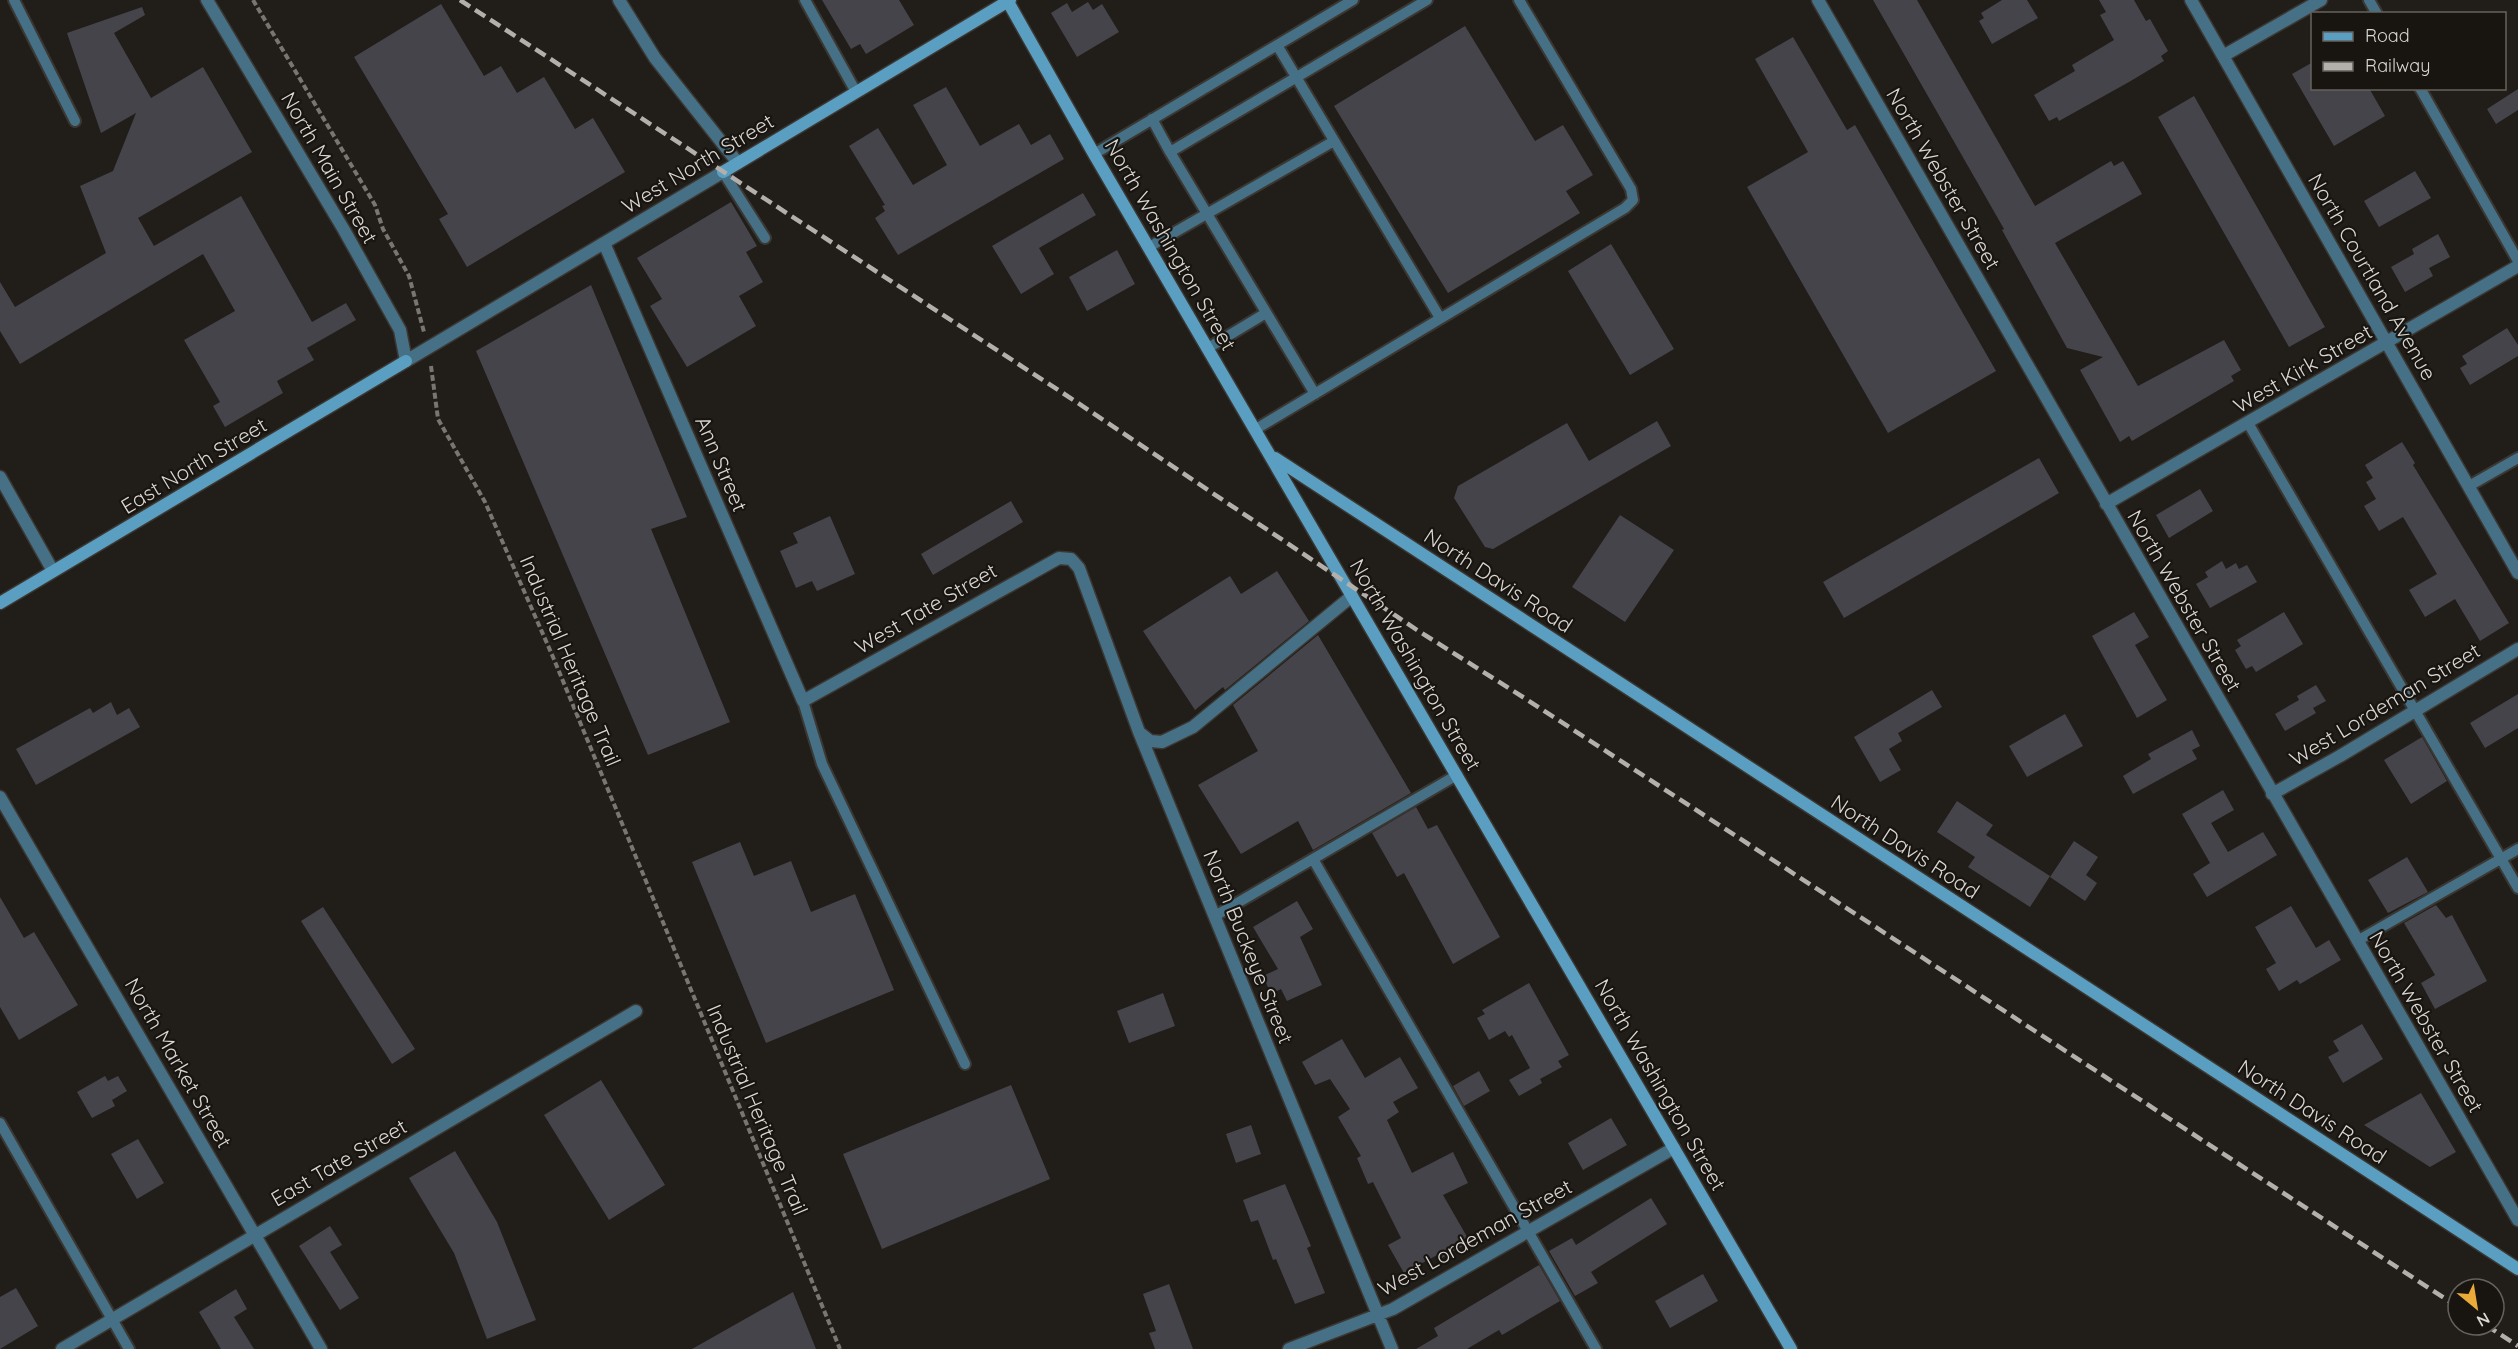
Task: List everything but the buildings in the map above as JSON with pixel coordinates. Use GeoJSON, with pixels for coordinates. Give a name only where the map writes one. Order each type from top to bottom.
{"type":"FeatureCollection","features":[{"type":"Feature","properties":{"kind":"street","name":"North Main Street"},"geometry":{"type":"LineString","coordinates":[[207,0],[400,330],[406,361]]}},
{"type":"Feature","properties":{"kind":"street"},"geometry":{"type":"LineString","coordinates":[[621,0],[655,58],[738,163]]}},
{"type":"Feature","properties":{"kind":"street","name":"West North Street"},"geometry":{"type":"LineString","coordinates":[[406,361],[1008,0]]}},
{"type":"Feature","properties":{"kind":"street","name":"North Washington Street"},"geometry":{"type":"LineString","coordinates":[[1008,0],[1094,154],[1791,1349]]}},
{"type":"Feature","properties":{"kind":"street","name":"North Webster Street"},"geometry":{"type":"LineString","coordinates":[[1818,0],[2518,1220]]}},
{"type":"Feature","properties":{"kind":"street","name":"North Courtland Avenue"},"geometry":{"type":"LineString","coordinates":[[2191,0],[2518,573]]}},
{"type":"Feature","properties":{"kind":"street"},"geometry":{"type":"LineString","coordinates":[[2223,56],[2321,0]]}},
{"type":"Feature","properties":{"kind":"street","name":"Ann Street"},"geometry":{"type":"LineString","coordinates":[[604,243],[803,701]]}},
{"type":"Feature","properties":{"kind":"street","name":"West Kirk Street"},"geometry":{"type":"LineString","coordinates":[[2106,504],[2518,266]]}},
{"type":"Feature","properties":{"kind":"street","name":"East North Street"},"geometry":{"type":"LineString","coordinates":[[0,603],[406,361]]}},
{"type":"Feature","properties":{"kind":"street","name":"North Davis Road"},"geometry":{"type":"LineString","coordinates":[[1272,456],[2518,1269]]}},
{"type":"Feature","properties":{"kind":"street"},"geometry":{"type":"LineString","coordinates":[[0,477],[53,571]]}},
{"type":"Feature","properties":{"kind":"street","name":"West Tate Street"},"geometry":{"type":"LineString","coordinates":[[803,701],[1036,570],[1059,558],[1071,559]]}},
{"type":"Feature","properties":{"kind":"street","name":"North Buckeye Street"},"geometry":{"type":"LineString","coordinates":[[1071,559],[1079,568],[1139,732],[1392,1349]]}},
{"type":"Feature","properties":{"kind":"street"},"geometry":{"type":"LineString","coordinates":[[1139,732],[1150,741],[1162,742],[1193,727],[1353,596]]}},
{"type":"Feature","properties":{"kind":"street","name":"West Lordeman Street"},"geometry":{"type":"LineString","coordinates":[[2272,794],[2518,649]]}},
{"type":"Feature","properties":{"kind":"street","name":"North Market Street"},"geometry":{"type":"LineString","coordinates":[[0,797],[321,1349]]}},
{"type":"Feature","properties":{"kind":"street","name":"East Tate Street"},"geometry":{"type":"LineString","coordinates":[[62,1349],[636,1011]]}},
{"type":"Feature","properties":{"kind":"street","name":"West Lordeman Street"},"geometry":{"type":"LineString","coordinates":[[1289,1349],[1377,1313],[1394,1309],[1674,1148]]}},
{"type":"Feature","properties":{"kind":"lane"},"geometry":{"type":"LineString","coordinates":[[14,0],[75,121]]}},
{"type":"Feature","properties":{"kind":"lane"},"geometry":{"type":"LineString","coordinates":[[805,0],[856,92]]}},
{"type":"Feature","properties":{"kind":"lane"},"geometry":{"type":"LineString","coordinates":[[1094,154],[1353,0]]}},
{"type":"Feature","properties":{"kind":"lane"},"geometry":{"type":"LineString","coordinates":[[1170,152],[1427,0]]}},
{"type":"Feature","properties":{"kind":"lane"},"geometry":{"type":"LineString","coordinates":[[1256,429],[1625,208],[1633,200],[1631,189],[1519,0]]}},
{"type":"Feature","properties":{"kind":"lane"},"geometry":{"type":"LineString","coordinates":[[1277,45],[1440,318]]}},
{"type":"Feature","properties":{"kind":"lane"},"geometry":{"type":"LineString","coordinates":[[2421,90],[2518,261]]}},
{"type":"Feature","properties":{"kind":"lane"},"geometry":{"type":"LineString","coordinates":[[1152,119],[1315,394]]}},
{"type":"Feature","properties":{"kind":"lane"},"geometry":{"type":"LineString","coordinates":[[1149,247],[1334,141]]}},
{"type":"Feature","properties":{"kind":"lane"},"geometry":{"type":"LineString","coordinates":[[723,172],[765,238]]}},
{"type":"Feature","properties":{"kind":"lane"},"geometry":{"type":"LineString","coordinates":[[1208,348],[1266,313]]}},
{"type":"Feature","properties":{"kind":"lane"},"geometry":{"type":"LineString","coordinates":[[2248,423],[2417,710],[2518,888]]}},
{"type":"Feature","properties":{"kind":"lane"},"geometry":{"type":"LineString","coordinates":[[2469,486],[2518,458]]}},
{"type":"Feature","properties":{"kind":"lane"},"geometry":{"type":"LineString","coordinates":[[803,701],[822,764],[965,1064]]}},
{"type":"Feature","properties":{"kind":"lane"},"geometry":{"type":"LineString","coordinates":[[1215,916],[1457,775]]}},
{"type":"Feature","properties":{"kind":"lane"},"geometry":{"type":"LineString","coordinates":[[2357,941],[2518,849]]}},
{"type":"Feature","properties":{"kind":"lane"},"geometry":{"type":"LineString","coordinates":[[1313,859],[1596,1349]]}},
{"type":"Feature","properties":{"kind":"lane"},"geometry":{"type":"LineString","coordinates":[[0,1123],[129,1349]]}},
{"type":"Feature","properties":{"kind":"path","name":"Industrial Heritage Trail"},"geometry":{"type":"LineString","coordinates":[[254,0],[375,205],[382,229],[409,276],[428,348],[438,419],[485,502],[553,657],[840,1349]]}},
{"type":"Feature","properties":{"kind":"railway"},"geometry":{"type":"LineString","coordinates":[[460,0],[1075,401],[1417,630],[2446,1299]]}},
{"type":"Feature","properties":{"kind":"railway"},"geometry":{"type":"LineString","coordinates":[[2504,1337],[2518,1346]]}}]}
